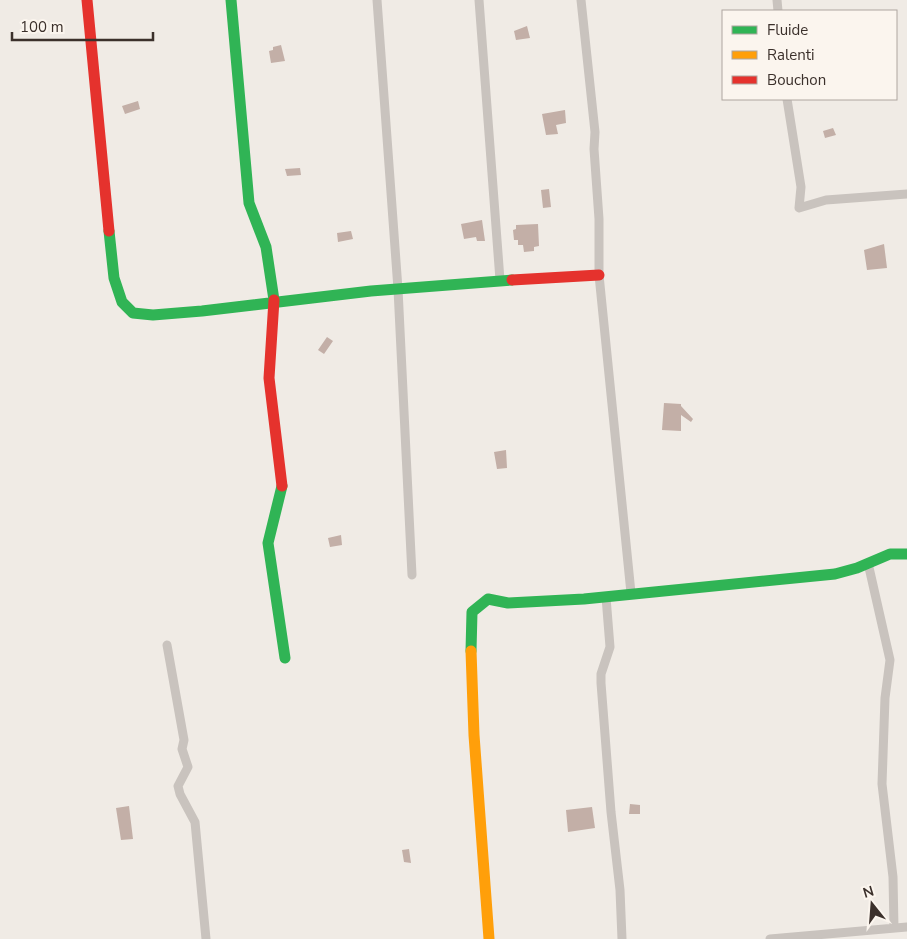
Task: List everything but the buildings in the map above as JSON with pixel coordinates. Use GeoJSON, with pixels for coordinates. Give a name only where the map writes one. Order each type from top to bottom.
{"type":"FeatureCollection","features":[{"type":"Feature","properties":{"kind":"street"},"geometry":{"type":"LineString","coordinates":[[87,0],[114,278],[122,302],[133,313],[153,314],[202,311],[398,289],[500,280],[599,275]]}},
{"type":"Feature","properties":{"kind":"street"},"geometry":{"type":"LineString","coordinates":[[231,0],[249,203],[266,247],[274,302],[269,378],[282,486],[268,543],[285,658]]}},
{"type":"Feature","properties":{"kind":"street"},"geometry":{"type":"LineString","coordinates":[[377,0],[398,289],[412,575]]}},
{"type":"Feature","properties":{"kind":"street"},"geometry":{"type":"LineString","coordinates":[[479,0],[500,280]]}},
{"type":"Feature","properties":{"kind":"street"},"geometry":{"type":"LineString","coordinates":[[581,0],[595,132],[594,165],[599,219],[599,275],[631,594]]}},
{"type":"Feature","properties":{"kind":"street"},"geometry":{"type":"LineString","coordinates":[[788,100],[793,144],[800,179],[799,208],[826,200],[907,194]]}},
{"type":"Feature","properties":{"kind":"street"},"geometry":{"type":"LineString","coordinates":[[489,939],[487,880],[481,830],[474,711],[472,612],[488,599],[508,603],[525,603],[606,597],[835,574],[890,554],[907,554]]}},
{"type":"Feature","properties":{"kind":"street"},"geometry":{"type":"LineString","coordinates":[[868,563],[890,660],[885,698],[882,784],[893,877],[894,928]]}},
{"type":"Feature","properties":{"kind":"street"},"geometry":{"type":"LineString","coordinates":[[606,597],[610,647],[601,674],[601,698],[610,812],[620,890],[622,939]]}},
{"type":"Feature","properties":{"kind":"street"},"geometry":{"type":"LineString","coordinates":[[166,644],[184,740],[182,749],[188,767],[178,786],[195,822],[206,939]]}},
{"type":"Feature","properties":{"kind":"street"},"geometry":{"type":"LineString","coordinates":[[770,939],[907,927]]}},
{"type":"Feature","properties":{"kind":"traffic: fast"},"geometry":{"type":"LineString","coordinates":[[231,0],[249,203],[266,247],[274,300]]}},
{"type":"Feature","properties":{"kind":"traffic: fast"},"geometry":{"type":"LineString","coordinates":[[109,231],[114,278],[122,302],[133,313],[153,315],[202,311],[371,291],[512,280]]}},
{"type":"Feature","properties":{"kind":"traffic: fast"},"geometry":{"type":"LineString","coordinates":[[282,486],[268,543],[285,658]]}},
{"type":"Feature","properties":{"kind":"traffic: fast"},"geometry":{"type":"LineString","coordinates":[[471,651],[472,612],[488,599],[508,603],[584,599],[835,574],[857,568],[890,554],[907,554]]}},
{"type":"Feature","properties":{"kind":"traffic: slow"},"geometry":{"type":"LineString","coordinates":[[471,651],[474,735],[489,939]]}},
{"type":"Feature","properties":{"kind":"traffic: jam"},"geometry":{"type":"LineString","coordinates":[[87,0],[109,231]]}},
{"type":"Feature","properties":{"kind":"traffic: jam"},"geometry":{"type":"LineString","coordinates":[[512,280],[599,275]]}},
{"type":"Feature","properties":{"kind":"traffic: jam"},"geometry":{"type":"LineString","coordinates":[[274,300],[269,378],[282,486]]}}]}
